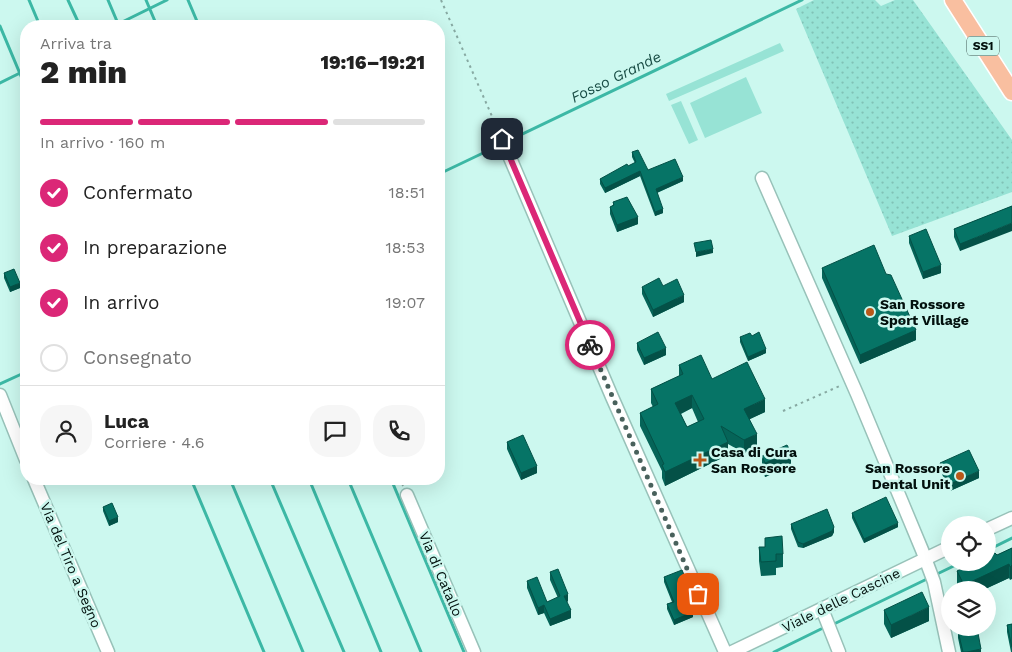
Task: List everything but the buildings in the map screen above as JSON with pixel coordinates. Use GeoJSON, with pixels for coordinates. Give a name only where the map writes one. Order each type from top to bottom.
{"type":"FeatureCollection","features":[{"type":"Feature","properties":{"kind":"main road","name":"SS1"},"geometry":{"type":"LineString","coordinates":[[953,0],[1012,92]]}},
{"type":"Feature","properties":{"kind":"street"},"geometry":{"type":"LineString","coordinates":[[504,143],[620,415],[725,652]]}},
{"type":"Feature","properties":{"kind":"street"},"geometry":{"type":"LineString","coordinates":[[762,178],[851,381],[930,571],[949,652]]}},
{"type":"Feature","properties":{"kind":"street"},"geometry":{"type":"LineString","coordinates":[[0,396],[20,445]]}},
{"type":"Feature","properties":{"kind":"street","name":"Via del Tiro a Segno"},"geometry":{"type":"LineString","coordinates":[[37,485],[108,652]]}},
{"type":"Feature","properties":{"kind":"street","name":"Via di Catallo"},"geometry":{"type":"LineString","coordinates":[[407,495],[474,652]]}},
{"type":"Feature","properties":{"kind":"street"},"geometry":{"type":"LineString","coordinates":[[996,525],[1012,518]]}},
{"type":"Feature","properties":{"kind":"street","name":"Viale delle Cascine"},"geometry":{"type":"LineString","coordinates":[[732,652],[822,609],[930,571],[941,558]]}},
{"type":"Feature","properties":{"kind":"street"},"geometry":{"type":"LineString","coordinates":[[822,609],[839,652]]}},
{"type":"Feature","properties":{"kind":"path"},"geometry":{"type":"LineString","coordinates":[[441,0],[504,143]]}},
{"type":"Feature","properties":{"kind":"path"},"geometry":{"type":"LineString","coordinates":[[783,411],[851,381]]}},
{"type":"Feature","properties":{"kind":"green space"},"geometry":{"type":"Polygon","coordinates":[[[814,0],[875,0],[881,6],[895,0],[913,0],[1012,140],[1012,192],[892,236],[796,9],[814,0]]]}},
{"type":"Feature","properties":{"kind":"green space"},"geometry":{"type":"Polygon","coordinates":[[[780,43],[784,51],[669,101],[666,94],[780,43]]]}},
{"type":"Feature","properties":{"kind":"green space"},"geometry":{"type":"Polygon","coordinates":[[[746,77],[762,113],[705,138],[690,103],[746,77]]]}},
{"type":"Feature","properties":{"kind":"green space"},"geometry":{"type":"Polygon","coordinates":[[[681,101],[698,140],[689,144],[671,105],[681,101]]]}},
{"type":"Feature","properties":{"kind":"waterway"},"geometry":{"type":"LineString","coordinates":[[29,0],[37,20]]}},
{"type":"Feature","properties":{"kind":"waterway"},"geometry":{"type":"LineString","coordinates":[[68,0],[77,20]]}},
{"type":"Feature","properties":{"kind":"waterway"},"geometry":{"type":"LineString","coordinates":[[108,0],[116,20]]}},
{"type":"Feature","properties":{"kind":"waterway"},"geometry":{"type":"LineString","coordinates":[[146,0],[154,20]]}},
{"type":"Feature","properties":{"kind":"waterway"},"geometry":{"type":"LineString","coordinates":[[126,20],[167,0]]}},
{"type":"Feature","properties":{"kind":"waterway"},"geometry":{"type":"LineString","coordinates":[[188,0],[196,20]]}},
{"type":"Feature","properties":{"kind":"waterway","name":"Fosso Grande"},"geometry":{"type":"LineString","coordinates":[[508,141],[802,0]]}},
{"type":"Feature","properties":{"kind":"waterway"},"geometry":{"type":"LineString","coordinates":[[0,26],[20,74]]}},
{"type":"Feature","properties":{"kind":"waterway"},"geometry":{"type":"LineString","coordinates":[[0,83],[20,73]]}},
{"type":"Feature","properties":{"kind":"waterway","name":"Fosso Grande"},"geometry":{"type":"LineString","coordinates":[[445,171],[502,144]]}},
{"type":"Feature","properties":{"kind":"waterway","name":"Fosso Grande"},"geometry":{"type":"LineString","coordinates":[[0,384],[20,375]]}},
{"type":"Feature","properties":{"kind":"waterway"},"geometry":{"type":"LineString","coordinates":[[194,485],[264,652]]}},
{"type":"Feature","properties":{"kind":"waterway"},"geometry":{"type":"LineString","coordinates":[[233,485],[303,652]]}},
{"type":"Feature","properties":{"kind":"waterway"},"geometry":{"type":"LineString","coordinates":[[273,485],[344,652]]}},
{"type":"Feature","properties":{"kind":"waterway"},"geometry":{"type":"LineString","coordinates":[[311,485],[381,652]]}},
{"type":"Feature","properties":{"kind":"waterway"},"geometry":{"type":"LineString","coordinates":[[351,485],[421,652]]}},
{"type":"Feature","properties":{"kind":"waterway"},"geometry":{"type":"LineString","coordinates":[[394,485],[464,652]]}},
{"type":"Feature","properties":{"kind":"waterway"},"geometry":{"type":"LineString","coordinates":[[996,546],[1012,538]]}},
{"type":"Feature","properties":{"kind":"waterway"},"geometry":{"type":"LineString","coordinates":[[935,575],[943,571]]}},
{"type":"Feature","properties":{"kind":"waterway"},"geometry":{"type":"LineString","coordinates":[[836,623],[929,578]]}},
{"type":"Feature","properties":{"kind":"waterway"},"geometry":{"type":"LineString","coordinates":[[774,652],[821,629]]}},
{"type":"Feature","properties":{"kind":"way so far"},"geometry":{"type":"LineString","coordinates":[[590,345],[698,594]]}},
{"type":"Feature","properties":{"kind":"place","name":"San Rossore Sport Village"},"geometry":{"type":"Point","coordinates":[870,312]}},
{"type":"Feature","properties":{"kind":"place","name":"Casa di Cura San Rossore"},"geometry":{"type":"Point","coordinates":[700,460]}},
{"type":"Feature","properties":{"kind":"place","name":"San Rossore Dental Unit"},"geometry":{"type":"Point","coordinates":[960,476]}},
{"type":"Feature","properties":{"kind":"route"},"geometry":{"type":"LineString","coordinates":[[502,139],[590,345]]}}]}
